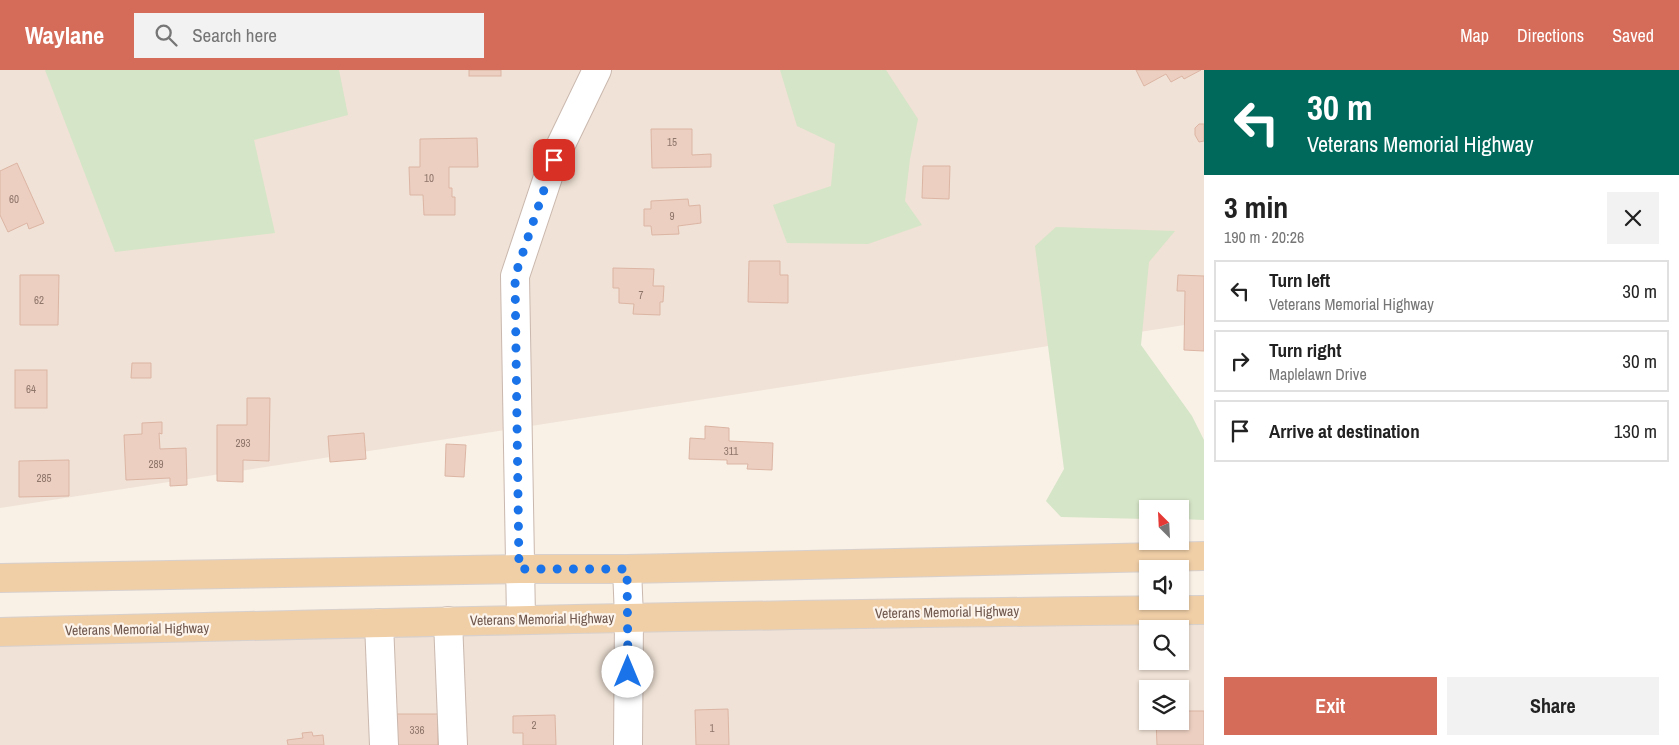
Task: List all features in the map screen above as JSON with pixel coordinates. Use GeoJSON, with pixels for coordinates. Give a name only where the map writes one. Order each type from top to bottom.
{"type":"FeatureCollection","features":[{"type":"Feature","properties":{"kind":"main road"},"geometry":{"type":"LineString","coordinates":[[0,578],[519,569],[627,569],[1204,556]]}},
{"type":"Feature","properties":{"kind":"main road","name":"Veterans Memorial Highway"},"geometry":{"type":"LineString","coordinates":[[0,632],[629,617],[1204,610]]}},
{"type":"Feature","properties":{"kind":"street"},"geometry":{"type":"LineString","coordinates":[[521,620],[515,276],[554,160],[597,70]]}},
{"type":"Feature","properties":{"kind":"street"},"geometry":{"type":"LineString","coordinates":[[627,569],[629,617],[628,745]]}},
{"type":"Feature","properties":{"kind":"street"},"geometry":{"type":"LineString","coordinates":[[448,621],[453,745]]}},
{"type":"Feature","properties":{"kind":"street"},"geometry":{"type":"LineString","coordinates":[[379,623],[384,745]]}},
{"type":"Feature","properties":{"kind":"shaded area"},"geometry":{"type":"Polygon","coordinates":[[[0,70],[1204,70],[1204,322],[0,508],[0,70]]]}},
{"type":"Feature","properties":{"kind":"shaded area"},"geometry":{"type":"Polygon","coordinates":[[[1204,610],[1204,745],[0,745],[0,631],[1204,610]]]}},
{"type":"Feature","properties":{"kind":"green space"},"geometry":{"type":"Polygon","coordinates":[[[45,70],[339,70],[348,115],[254,140],[275,233],[115,252],[45,70]]]}},
{"type":"Feature","properties":{"kind":"green space"},"geometry":{"type":"Polygon","coordinates":[[[780,70],[886,70],[918,119],[910,159],[905,201],[922,225],[868,244],[787,243],[773,205],[831,186],[835,144],[797,126],[780,70]]]}},
{"type":"Feature","properties":{"kind":"green space"},"geometry":{"type":"Polygon","coordinates":[[[1056,227],[1175,231],[1149,262],[1141,345],[1192,416],[1204,440],[1204,520],[1189,519],[1189,500],[1139,500],[1139,519],[1061,517],[1046,501],[1064,469],[1035,246],[1056,227]]]}},
{"type":"Feature","properties":{"kind":"building"},"geometry":{"type":"Polygon","coordinates":[[[469,70],[501,70],[501,76],[469,76],[469,70]]]}},
{"type":"Feature","properties":{"kind":"building"},"geometry":{"type":"Polygon","coordinates":[[[1136,70],[1201,70],[1184,79],[1182,76],[1171,82],[1166,74],[1144,86],[1136,70]]]}},
{"type":"Feature","properties":{"kind":"building"},"geometry":{"type":"Polygon","coordinates":[[[1199,124],[1204,124],[1204,141],[1199,142],[1195,135],[1195,128],[1199,124]]]}},
{"type":"Feature","properties":{"kind":"building"},"geometry":{"type":"Polygon","coordinates":[[[651,129],[692,129],[692,155],[711,154],[711,167],[652,168],[651,129]]]}},
{"type":"Feature","properties":{"kind":"building"},"geometry":{"type":"Polygon","coordinates":[[[477,138],[478,167],[449,167],[449,188],[452,188],[452,197],[455,197],[455,215],[424,215],[423,195],[410,195],[409,167],[420,167],[420,139],[477,138]]]}},
{"type":"Feature","properties":{"kind":"building"},"geometry":{"type":"Polygon","coordinates":[[[17,163],[44,223],[29,229],[27,223],[8,232],[0,215],[0,171],[17,163]]]}},
{"type":"Feature","properties":{"kind":"building"},"geometry":{"type":"Polygon","coordinates":[[[923,166],[950,166],[949,199],[922,198],[923,166]]]}},
{"type":"Feature","properties":{"kind":"building"},"geometry":{"type":"Polygon","coordinates":[[[688,199],[689,206],[700,205],[701,223],[678,226],[679,234],[652,235],[651,226],[644,226],[644,209],[651,209],[651,201],[688,199]]]}},
{"type":"Feature","properties":{"kind":"building"},"geometry":{"type":"Polygon","coordinates":[[[749,261],[780,261],[780,275],[788,275],[788,303],[748,302],[749,261]]]}},
{"type":"Feature","properties":{"kind":"building"},"geometry":{"type":"Polygon","coordinates":[[[613,268],[654,269],[653,286],[664,286],[663,302],[660,302],[660,315],[633,314],[634,304],[619,303],[619,288],[613,288],[613,268]]]}},
{"type":"Feature","properties":{"kind":"building"},"geometry":{"type":"Polygon","coordinates":[[[20,275],[59,275],[58,325],[20,325],[20,275]]]}},
{"type":"Feature","properties":{"kind":"building"},"geometry":{"type":"Polygon","coordinates":[[[1178,275],[1204,276],[1204,351],[1184,350],[1185,291],[1177,291],[1178,275]]]}},
{"type":"Feature","properties":{"kind":"building"},"geometry":{"type":"Polygon","coordinates":[[[132,363],[151,363],[151,378],[131,378],[132,363]]]}},
{"type":"Feature","properties":{"kind":"building"},"geometry":{"type":"Polygon","coordinates":[[[15,370],[47,370],[47,408],[15,408],[15,370]]]}},
{"type":"Feature","properties":{"kind":"building"},"geometry":{"type":"Polygon","coordinates":[[[247,398],[270,398],[269,461],[243,460],[243,482],[217,481],[217,425],[247,425],[247,398]]]}},
{"type":"Feature","properties":{"kind":"building"},"geometry":{"type":"Polygon","coordinates":[[[162,422],[162,434],[159,433],[160,449],[186,448],[187,485],[170,486],[170,478],[126,480],[124,435],[142,434],[142,423],[162,422]]]}},
{"type":"Feature","properties":{"kind":"building"},"geometry":{"type":"Polygon","coordinates":[[[705,426],[729,428],[729,441],[773,443],[772,470],[747,469],[748,464],[727,464],[727,460],[689,459],[690,438],[705,439],[705,426]]]}},
{"type":"Feature","properties":{"kind":"building"},"geometry":{"type":"Polygon","coordinates":[[[364,433],[366,459],[330,462],[328,436],[364,433]]]}},
{"type":"Feature","properties":{"kind":"building"},"geometry":{"type":"Polygon","coordinates":[[[446,444],[466,445],[464,477],[445,476],[446,444]]]}},
{"type":"Feature","properties":{"kind":"building"},"geometry":{"type":"Polygon","coordinates":[[[69,460],[69,496],[19,497],[19,461],[69,460]]]}},
{"type":"Feature","properties":{"kind":"building"},"geometry":{"type":"Polygon","coordinates":[[[728,709],[729,745],[696,745],[695,710],[728,709]]]}},
{"type":"Feature","properties":{"kind":"building"},"geometry":{"type":"Polygon","coordinates":[[[1189,711],[1204,711],[1204,745],[1157,745],[1156,730],[1189,730],[1189,711]]]}},
{"type":"Feature","properties":{"kind":"building"},"geometry":{"type":"Polygon","coordinates":[[[396,714],[438,714],[438,745],[396,745],[396,714]]]}},
{"type":"Feature","properties":{"kind":"building"},"geometry":{"type":"Polygon","coordinates":[[[555,715],[556,745],[523,745],[523,733],[513,733],[513,716],[555,715]]]}},
{"type":"Feature","properties":{"kind":"building"},"geometry":{"type":"Polygon","coordinates":[[[312,732],[313,736],[323,735],[324,745],[288,745],[287,740],[303,738],[302,733],[312,732]]]}},
{"type":"Feature","properties":{"kind":"route"},"geometry":{"type":"LineString","coordinates":[[554,160],[515,276],[519,569],[627,569],[629,617],[628,672]]}}]}
